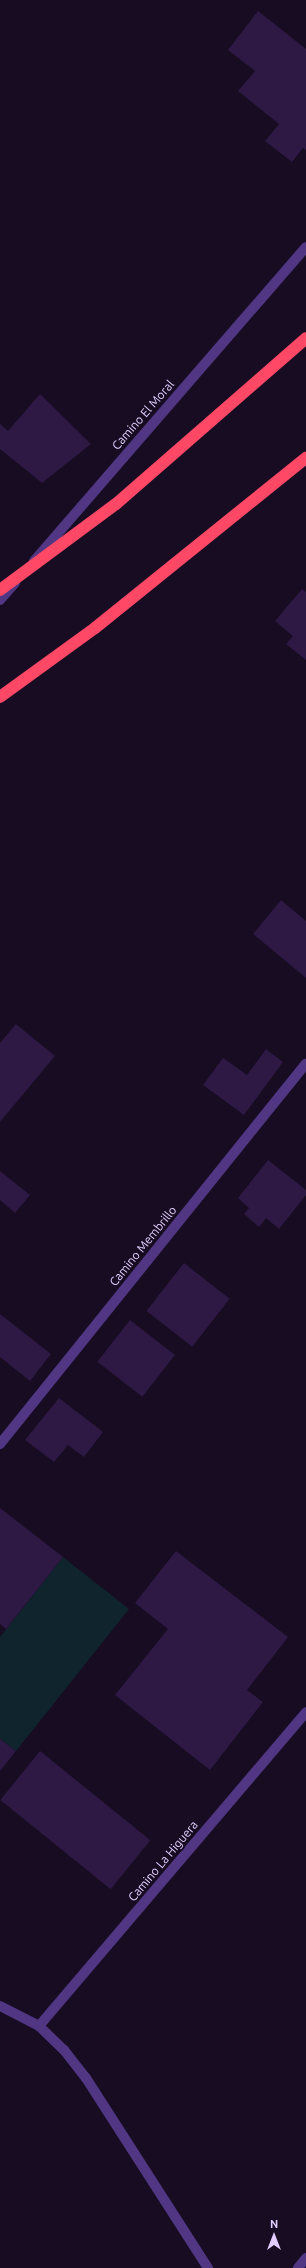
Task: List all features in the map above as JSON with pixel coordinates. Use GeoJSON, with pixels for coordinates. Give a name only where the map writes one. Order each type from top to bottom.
{"type":"FeatureCollection","features":[{"type":"Feature","properties":{"kind":"highway"},"geometry":{"type":"LineString","coordinates":[[0,590],[116,504],[306,338]]}},
{"type":"Feature","properties":{"kind":"highway"},"geometry":{"type":"LineString","coordinates":[[0,697],[95,628],[306,458]]}},
{"type":"Feature","properties":{"kind":"street","name":"Camino El Moral"},"geometry":{"type":"LineString","coordinates":[[0,600],[306,247]]}},
{"type":"Feature","properties":{"kind":"street","name":"Camino Membrillo"},"geometry":{"type":"LineString","coordinates":[[0,1444],[306,1064]]}},
{"type":"Feature","properties":{"kind":"street","name":"Camino La Higuera"},"geometry":{"type":"LineString","coordinates":[[39,2026],[306,1712]]}},
{"type":"Feature","properties":{"kind":"street"},"geometry":{"type":"LineString","coordinates":[[0,2006],[39,2026],[64,2050],[86,2078],[208,2268]]}},
{"type":"Feature","properties":{"kind":"street"},"geometry":{"type":"LineString","coordinates":[[298,2268],[306,2258]]}},
{"type":"Feature","properties":{"kind":"shaded area"},"geometry":{"type":"Polygon","coordinates":[[[63,1557],[129,1609],[16,1751],[0,1739],[0,1637],[63,1557]]]}},
{"type":"Feature","properties":{"kind":"building"},"geometry":{"type":"Polygon","coordinates":[[[258,11],[306,49],[306,150],[303,148],[292,162],[265,141],[279,124],[238,91],[255,71],[228,50],[258,11]]]}},
{"type":"Feature","properties":{"kind":"building"},"geometry":{"type":"Polygon","coordinates":[[[40,394],[91,444],[42,483],[0,449],[0,424],[8,431],[40,394]]]}},
{"type":"Feature","properties":{"kind":"building"},"geometry":{"type":"Polygon","coordinates":[[[302,589],[306,592],[306,660],[286,644],[293,636],[275,621],[302,589]]]}},
{"type":"Feature","properties":{"kind":"building"},"geometry":{"type":"Polygon","coordinates":[[[281,900],[306,921],[306,978],[253,934],[281,900]]]}},
{"type":"Feature","properties":{"kind":"building"},"geometry":{"type":"Polygon","coordinates":[[[16,1024],[55,1056],[0,1122],[0,1043],[16,1024]]]}},
{"type":"Feature","properties":{"kind":"building"},"geometry":{"type":"Polygon","coordinates":[[[266,1049],[283,1062],[244,1115],[203,1085],[223,1058],[247,1075],[266,1049]]]}},
{"type":"Feature","properties":{"kind":"building"},"geometry":{"type":"Polygon","coordinates":[[[268,1160],[306,1190],[306,1195],[279,1229],[266,1218],[259,1227],[244,1214],[249,1208],[238,1198],[268,1160]]]}},
{"type":"Feature","properties":{"kind":"building"},"geometry":{"type":"Polygon","coordinates":[[[0,1171],[30,1195],[15,1213],[0,1200],[0,1171]]]}},
{"type":"Feature","properties":{"kind":"building"},"geometry":{"type":"Polygon","coordinates":[[[184,1263],[230,1299],[192,1347],[146,1311],[184,1263]]]}},
{"type":"Feature","properties":{"kind":"building"},"geometry":{"type":"Polygon","coordinates":[[[0,1314],[51,1354],[30,1381],[0,1357],[0,1314]]]}},
{"type":"Feature","properties":{"kind":"building"},"geometry":{"type":"Polygon","coordinates":[[[130,1320],[175,1355],[142,1397],[97,1362],[130,1320]]]}},
{"type":"Feature","properties":{"kind":"building"},"geometry":{"type":"Polygon","coordinates":[[[59,1398],[103,1432],[84,1457],[68,1445],[54,1462],[25,1440],[59,1398]]]}},
{"type":"Feature","properties":{"kind":"building"},"geometry":{"type":"Polygon","coordinates":[[[0,1508],[63,1557],[6,1629],[0,1624],[0,1508]]]}},
{"type":"Feature","properties":{"kind":"building"},"geometry":{"type":"Polygon","coordinates":[[[176,1551],[288,1637],[247,1690],[263,1702],[210,1770],[115,1695],[168,1629],[135,1603],[176,1551]]]}},
{"type":"Feature","properties":{"kind":"building"},"geometry":{"type":"Polygon","coordinates":[[[0,1739],[16,1751],[0,1771],[0,1739]]]}},
{"type":"Feature","properties":{"kind":"building"},"geometry":{"type":"Polygon","coordinates":[[[40,1751],[150,1840],[111,1889],[0,1800],[40,1751]]]}}]}
